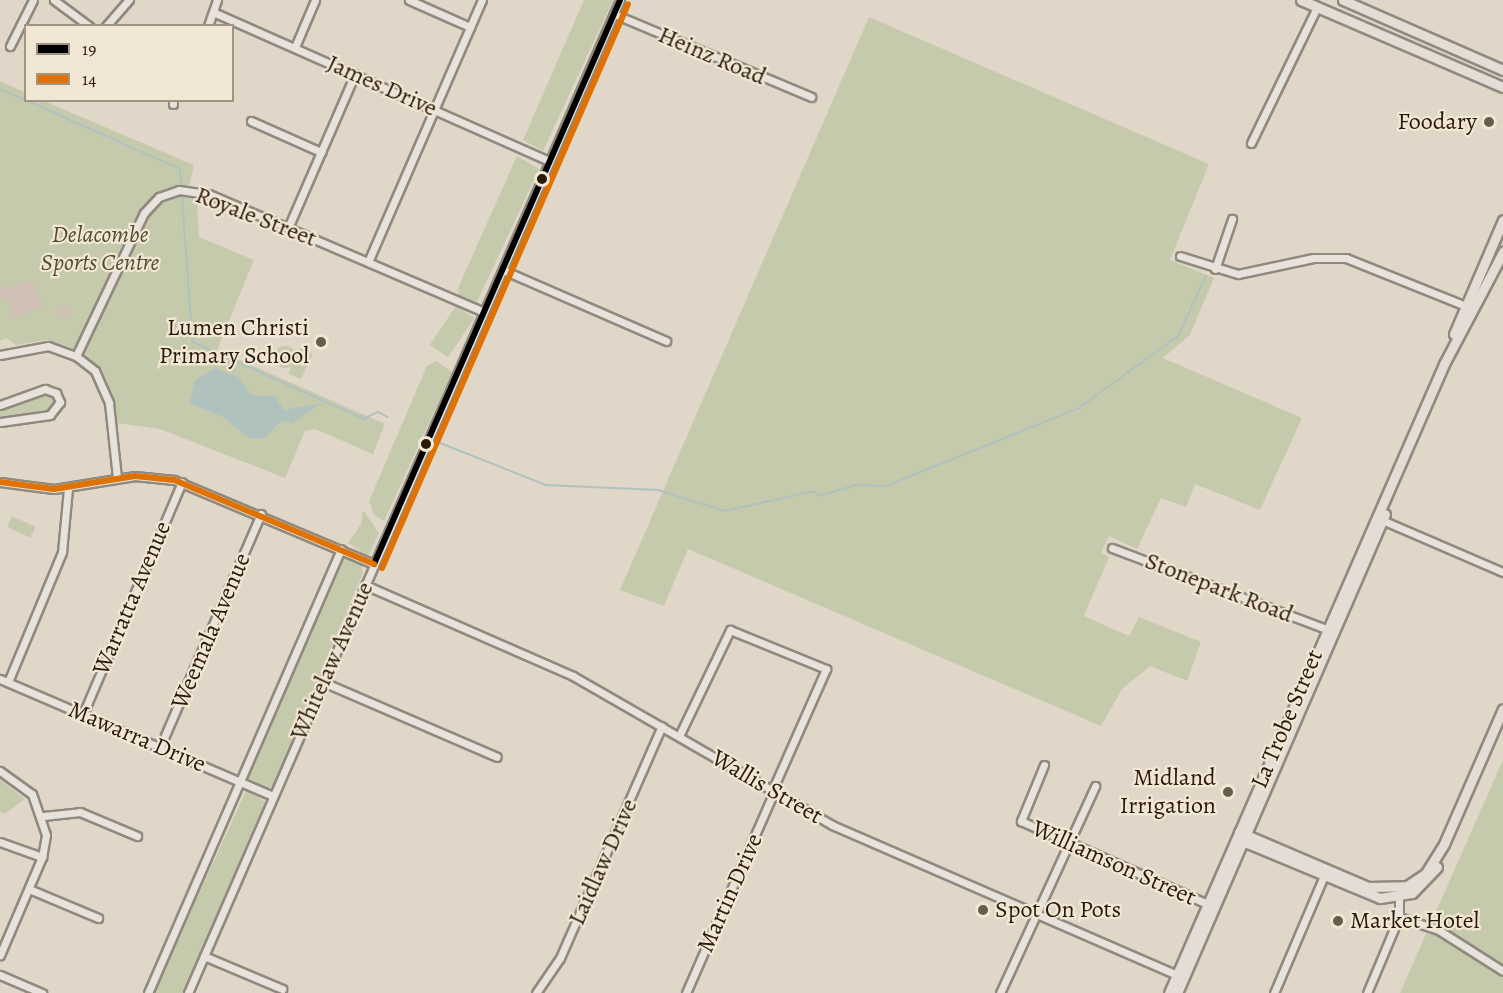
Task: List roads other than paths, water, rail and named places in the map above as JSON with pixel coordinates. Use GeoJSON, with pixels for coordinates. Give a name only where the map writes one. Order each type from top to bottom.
{"type":"FeatureCollection","features":[{"type":"Feature","properties":{"kind":"main road"},"geometry":{"type":"LineString","coordinates":[[1301,0],[1319,4],[1503,87]]}},
{"type":"Feature","properties":{"kind":"main road"},"geometry":{"type":"LineString","coordinates":[[1343,0],[1503,70]]}},
{"type":"Feature","properties":{"kind":"main road"},"geometry":{"type":"LineString","coordinates":[[1443,42],[1453,54],[1446,63]]}},
{"type":"Feature","properties":{"kind":"main road"},"geometry":{"type":"LineString","coordinates":[[1478,58],[1481,78]]}},
{"type":"Feature","properties":{"kind":"main road","name":"La Trobe Street"},"geometry":{"type":"LineString","coordinates":[[1169,993],[1180,976],[1379,519],[1466,306],[1499,238],[1503,220]]}},
{"type":"Feature","properties":{"kind":"main road","name":"La Trobe Street"},"geometry":{"type":"LineString","coordinates":[[1444,364],[1503,252]]}},
{"type":"Feature","properties":{"kind":"main road"},"geometry":{"type":"LineString","coordinates":[[1466,306],[1496,267]]}},
{"type":"Feature","properties":{"kind":"main road"},"geometry":{"type":"LineString","coordinates":[[1240,836],[1369,895],[1398,894],[1430,878],[1503,709]]}},
{"type":"Feature","properties":{"kind":"main road","name":"La Trobe Street"},"geometry":{"type":"LineString","coordinates":[[1177,993],[1180,976]]}},
{"type":"Feature","properties":{"kind":"street"},"geometry":{"type":"LineString","coordinates":[[10,46],[33,0]]}},
{"type":"Feature","properties":{"kind":"street"},"geometry":{"type":"LineString","coordinates":[[54,0],[86,24]]}},
{"type":"Feature","properties":{"kind":"street"},"geometry":{"type":"LineString","coordinates":[[108,24],[129,0]]}},
{"type":"Feature","properties":{"kind":"street"},"geometry":{"type":"LineString","coordinates":[[209,24],[217,0]]}},
{"type":"Feature","properties":{"kind":"street"},"geometry":{"type":"LineString","coordinates":[[295,47],[315,0]]}},
{"type":"Feature","properties":{"kind":"street"},"geometry":{"type":"LineString","coordinates":[[409,0],[470,27]]}},
{"type":"Feature","properties":{"kind":"street"},"geometry":{"type":"LineString","coordinates":[[368,262],[482,0]]}},
{"type":"Feature","properties":{"kind":"street","name":"Whitelaw Avenue"},"geometry":{"type":"LineString","coordinates":[[188,993],[620,0]]}},
{"type":"Feature","properties":{"kind":"street"},"geometry":{"type":"LineString","coordinates":[[1251,143],[1319,4]]}},
{"type":"Feature","properties":{"kind":"street","name":"James Drive"},"geometry":{"type":"LineString","coordinates":[[213,12],[549,161]]}},
{"type":"Feature","properties":{"kind":"street","name":"Heinz Road"},"geometry":{"type":"LineString","coordinates":[[614,14],[811,97]]}},
{"type":"Feature","properties":{"kind":"street"},"geometry":{"type":"LineString","coordinates":[[288,228],[355,74]]}},
{"type":"Feature","properties":{"kind":"street"},"geometry":{"type":"LineString","coordinates":[[250,121],[321,152]]}},
{"type":"Feature","properties":{"kind":"street","name":"Royale Street"},"geometry":{"type":"LineString","coordinates":[[76,356],[144,213],[163,194],[186,189],[207,194],[484,312]]}},
{"type":"Feature","properties":{"kind":"street"},"geometry":{"type":"LineString","coordinates":[[1215,269],[1232,219]]}},
{"type":"Feature","properties":{"kind":"street"},"geometry":{"type":"LineString","coordinates":[[1180,256],[1215,269],[1238,274],[1313,258],[1346,258],[1466,306]]}},
{"type":"Feature","properties":{"kind":"street"},"geometry":{"type":"LineString","coordinates":[[503,270],[666,341]]}},
{"type":"Feature","properties":{"kind":"street"},"geometry":{"type":"LineString","coordinates":[[0,355],[44,346],[76,356],[95,371],[107,394],[117,478]]}},
{"type":"Feature","properties":{"kind":"street"},"geometry":{"type":"LineString","coordinates":[[0,405],[45,389],[56,393],[60,402],[50,416],[0,422]]}},
{"type":"Feature","properties":{"kind":"street"},"geometry":{"type":"LineString","coordinates":[[0,482],[68,488],[117,478],[182,482],[375,564]]}},
{"type":"Feature","properties":{"kind":"street","name":"Warratta Avenue"},"geometry":{"type":"LineString","coordinates":[[83,714],[182,482]]}},
{"type":"Feature","properties":{"kind":"street"},"geometry":{"type":"LineString","coordinates":[[8,682],[62,552],[68,488]]}},
{"type":"Feature","properties":{"kind":"street","name":"Weemala Avenue"},"geometry":{"type":"LineString","coordinates":[[160,747],[261,514]]}},
{"type":"Feature","properties":{"kind":"street"},"geometry":{"type":"LineString","coordinates":[[1379,519],[1503,572]]}},
{"type":"Feature","properties":{"kind":"street","name":"Stonepark Road"},"geometry":{"type":"LineString","coordinates":[[1112,548],[1329,630]]}},
{"type":"Feature","properties":{"kind":"street","name":"Whitelaw Avenue"},"geometry":{"type":"LineString","coordinates":[[148,993],[341,549]]}},
{"type":"Feature","properties":{"kind":"street","name":"Wallis Street"},"geometry":{"type":"LineString","coordinates":[[365,585],[573,676],[832,825],[1180,976]]}},
{"type":"Feature","properties":{"kind":"street","name":"Martin Drive"},"geometry":{"type":"LineString","coordinates":[[679,736],[729,630],[826,669],[686,993]]}},
{"type":"Feature","properties":{"kind":"street","name":"Mawarra Drive"},"geometry":{"type":"LineString","coordinates":[[0,679],[273,796]]}},
{"type":"Feature","properties":{"kind":"street"},"geometry":{"type":"LineString","coordinates":[[323,682],[497,757]]}},
{"type":"Feature","properties":{"kind":"street","name":"Laidlaw Drive"},"geometry":{"type":"LineString","coordinates":[[536,993],[560,958],[662,726]]}},
{"type":"Feature","properties":{"kind":"street","name":"Williamson Street"},"geometry":{"type":"LineString","coordinates":[[1044,765],[1021,821],[1210,906]]}},
{"type":"Feature","properties":{"kind":"street"},"geometry":{"type":"LineString","coordinates":[[0,771],[24,785],[43,816],[42,857],[0,956]]}},
{"type":"Feature","properties":{"kind":"street"},"geometry":{"type":"LineString","coordinates":[[1000,993],[1067,842],[1095,786]]}},
{"type":"Feature","properties":{"kind":"street"},"geometry":{"type":"LineString","coordinates":[[43,816],[80,812],[137,836]]}},
{"type":"Feature","properties":{"kind":"street"},"geometry":{"type":"LineString","coordinates":[[0,842],[42,857]]}},
{"type":"Feature","properties":{"kind":"street"},"geometry":{"type":"LineString","coordinates":[[1274,993],[1325,873]]}},
{"type":"Feature","properties":{"kind":"street"},"geometry":{"type":"LineString","coordinates":[[28,889],[98,918]]}},
{"type":"Feature","properties":{"kind":"street"},"geometry":{"type":"LineString","coordinates":[[1367,993],[1399,917],[1398,894]]}},
{"type":"Feature","properties":{"kind":"street"},"geometry":{"type":"LineString","coordinates":[[1399,917],[1437,929],[1503,971]]}},
{"type":"Feature","properties":{"kind":"street"},"geometry":{"type":"LineString","coordinates":[[204,957],[282,989]]}},
{"type":"Feature","properties":{"kind":"street"},"geometry":{"type":"LineString","coordinates":[[0,975],[42,993]]}},
{"type":"Feature","properties":{"kind":"waterway"},"geometry":{"type":"LineString","coordinates":[[0,89],[24,100]]}},
{"type":"Feature","properties":{"kind":"waterway"},"geometry":{"type":"LineString","coordinates":[[30,102],[180,169],[182,187]]}},
{"type":"Feature","properties":{"kind":"waterway"},"geometry":{"type":"LineString","coordinates":[[182,192],[193,342],[364,419],[378,412],[388,417]]}},
{"type":"Feature","properties":{"kind":"waterway"},"geometry":{"type":"LineString","coordinates":[[438,442],[546,485],[658,490],[725,511],[814,491],[820,496],[856,485],[886,486],[1079,408],[1178,336],[1206,276]]}},
{"type":"Feature","properties":{"kind":"place","name":"Foodary"},"geometry":{"type":"Point","coordinates":[1489,122]}},
{"type":"Feature","properties":{"kind":"place","name":"Lumen Christi Primary School"},"geometry":{"type":"Point","coordinates":[321,342]}},
{"type":"Feature","properties":{"kind":"place","name":"Midland Irrigation"},"geometry":{"type":"Point","coordinates":[1228,792]}},
{"type":"Feature","properties":{"kind":"place","name":"Spot On Pots"},"geometry":{"type":"Point","coordinates":[983,910]}},
{"type":"Feature","properties":{"kind":"place","name":"Market Hotel"},"geometry":{"type":"Point","coordinates":[1338,921]}},
{"type":"Feature","properties":{"kind":"park label","name":"Delacombe Sports Centre"},"geometry":{"type":"Point","coordinates":[100,249]}}]}
